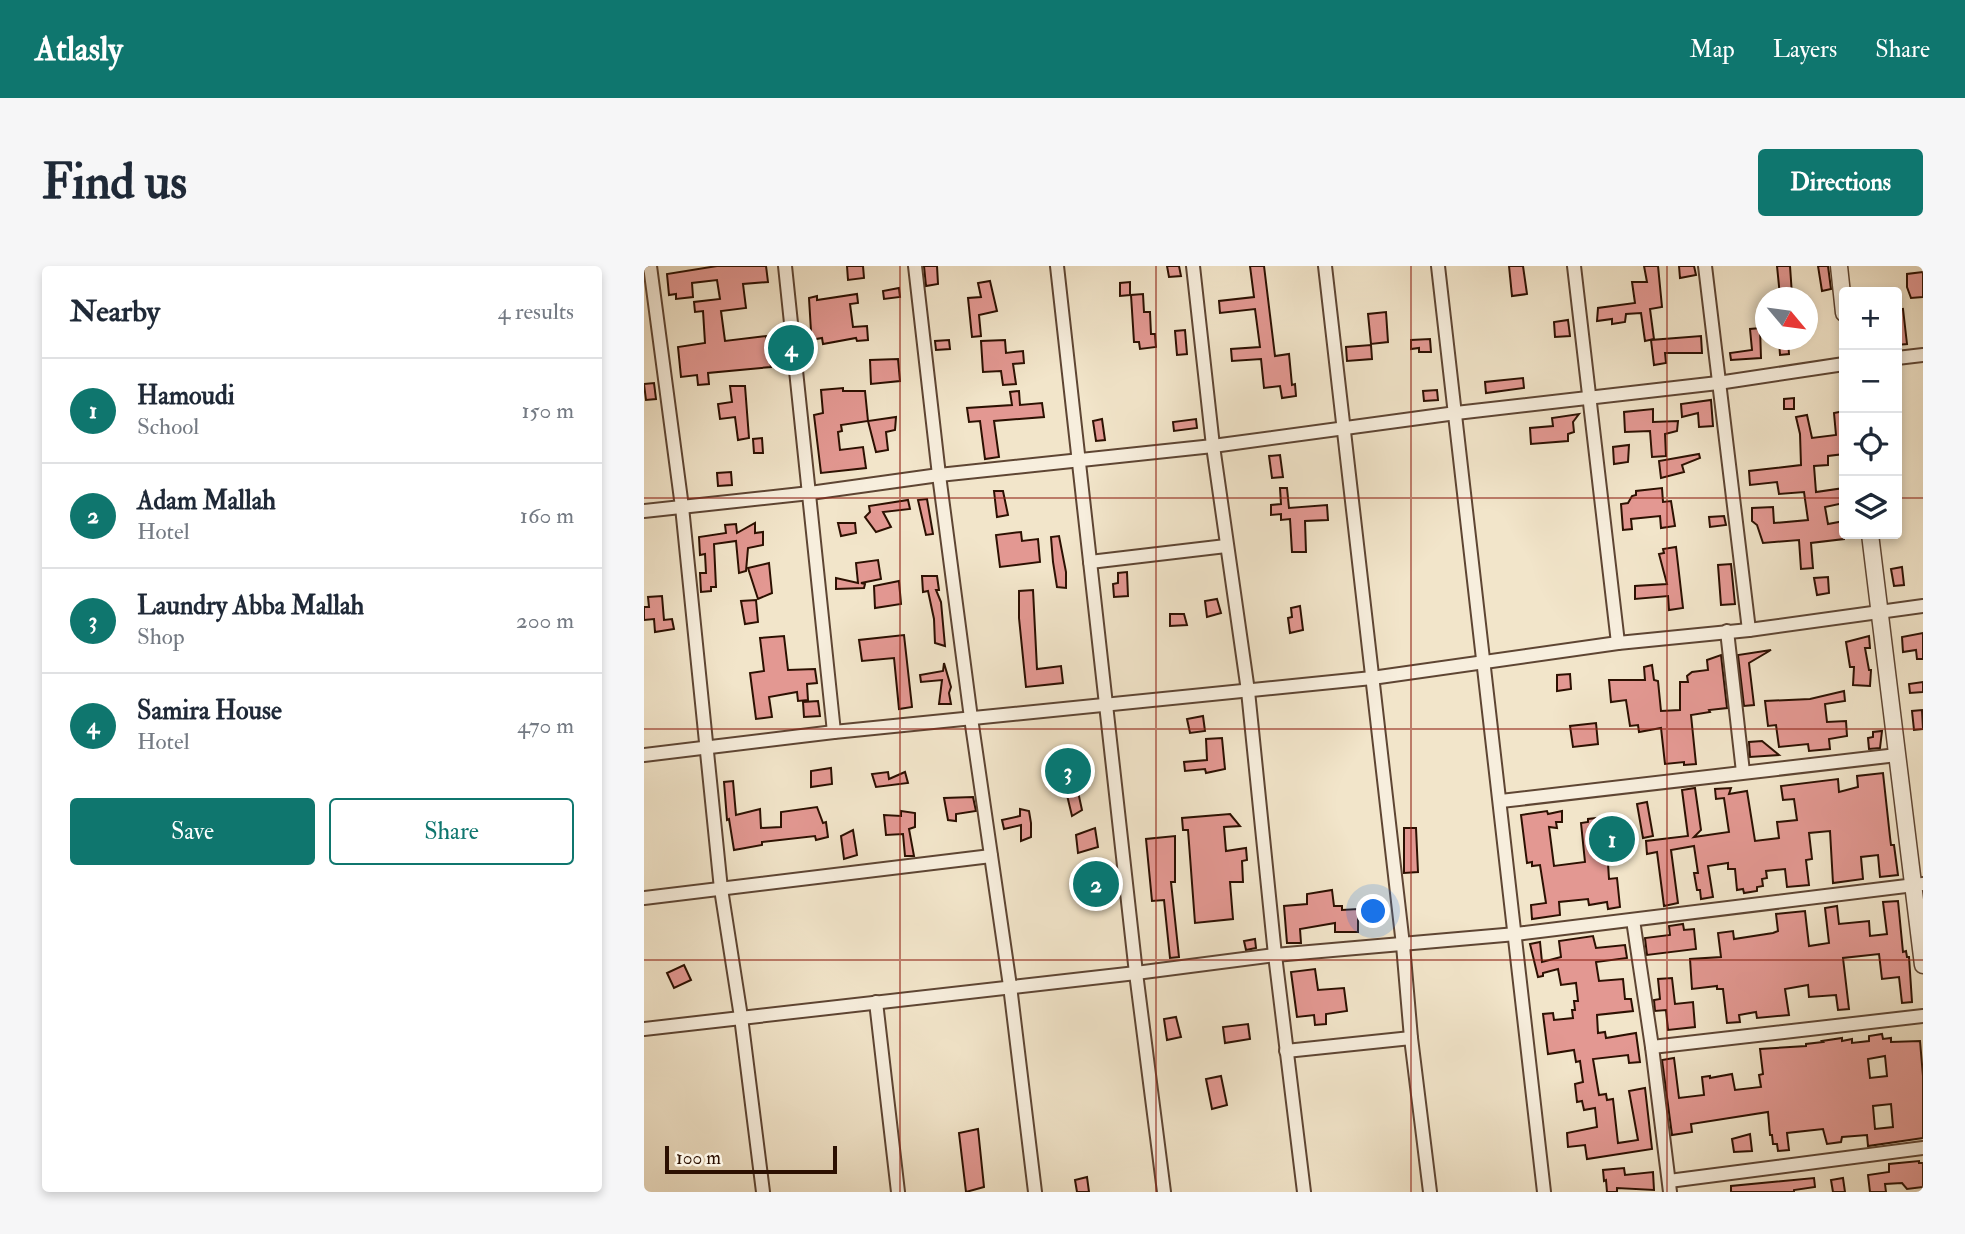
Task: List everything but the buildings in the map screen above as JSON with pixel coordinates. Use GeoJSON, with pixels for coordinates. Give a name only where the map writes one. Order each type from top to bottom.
{"type":"FeatureCollection","features":[{"type":"Feature","properties":{"kind":"street"},"geometry":{"type":"LineString","coordinates":[[650,266],[682,507],[721,889],[741,1017],[763,1192]]}},
{"type":"Feature","properties":{"kind":"street"},"geometry":{"type":"LineString","coordinates":[[785,266],[834,732]]}},
{"type":"Feature","properties":{"kind":"street"},"geometry":{"type":"LineString","coordinates":[[915,266],[939,475],[1010,986],[1035,1192]]}},
{"type":"Feature","properties":{"kind":"street"},"geometry":{"type":"LineString","coordinates":[[1057,266],[1136,973],[1164,1192]]}},
{"type":"Feature","properties":{"kind":"street"},"geometry":{"type":"LineString","coordinates":[[1193,266],[1213,446],[1248,691],[1275,955],[1304,1192]]}},
{"type":"Feature","properties":{"kind":"street"},"geometry":{"type":"LineString","coordinates":[[1325,266],[1430,1192]]}},
{"type":"Feature","properties":{"kind":"street"},"geometry":{"type":"LineString","coordinates":[[1438,266],[1544,1192]]}},
{"type":"Feature","properties":{"kind":"street"},"geometry":{"type":"LineString","coordinates":[[1574,266],[1618,643]]}},
{"type":"Feature","properties":{"kind":"street"},"geometry":{"type":"LineString","coordinates":[[1705,266],[1717,383],[1749,630]]}},
{"type":"Feature","properties":{"kind":"street"},"geometry":{"type":"LineString","coordinates":[[1839,266],[1841,287]]}},
{"type":"Feature","properties":{"kind":"street"},"geometry":{"type":"LineString","coordinates":[[1902,357],[1923,355]]}},
{"type":"Feature","properties":{"kind":"street"},"geometry":{"type":"LineString","coordinates":[[644,511],[810,493],[939,475],[1213,446],[1456,413],[1717,383],[1839,365]]}},
{"type":"Feature","properties":{"kind":"street"},"geometry":{"type":"LineString","coordinates":[[1871,539],[1897,755],[1918,885],[1923,965]]}},
{"type":"Feature","properties":{"kind":"street"},"geometry":{"type":"LineString","coordinates":[[1090,562],[1226,546]]}},
{"type":"Feature","properties":{"kind":"street"},"geometry":{"type":"LineString","coordinates":[[644,755],[834,732],[1372,678],[1618,643],[1749,630],[1923,606]]}},
{"type":"Feature","properties":{"kind":"street"},"geometry":{"type":"LineString","coordinates":[[1727,631],[1743,772]]}},
{"type":"Feature","properties":{"kind":"street"},"geometry":{"type":"LineString","coordinates":[[1501,801],[1897,755]]}},
{"type":"Feature","properties":{"kind":"street"},"geometry":{"type":"LineString","coordinates":[[644,898],[991,856]]}},
{"type":"Feature","properties":{"kind":"street"},"geometry":{"type":"LineString","coordinates":[[644,1029],[1275,955],[1516,934],[1918,885]]}},
{"type":"Feature","properties":{"kind":"street"},"geometry":{"type":"LineString","coordinates":[[1633,920],[1670,1187],[1923,1148]]}},
{"type":"Feature","properties":{"kind":"street"},"geometry":{"type":"LineString","coordinates":[[876,1002],[898,1192]]}},
{"type":"Feature","properties":{"kind":"street"},"geometry":{"type":"LineString","coordinates":[[1652,1047],[1923,1016]]}},
{"type":"Feature","properties":{"kind":"street"},"geometry":{"type":"LineString","coordinates":[[1286,1051],[1411,1038]]}},
{"type":"Feature","properties":{"kind":"place","name":"Samira House"},"geometry":{"type":"Point","coordinates":[791,348]}},
{"type":"Feature","properties":{"kind":"place","name":"Laundry Abba Mallah"},"geometry":{"type":"Point","coordinates":[1068,771]}},
{"type":"Feature","properties":{"kind":"place","name":"Hamoudi"},"geometry":{"type":"Point","coordinates":[1612,839]}},
{"type":"Feature","properties":{"kind":"place","name":"Adam Mallah"},"geometry":{"type":"Point","coordinates":[1096,884]}}]}
